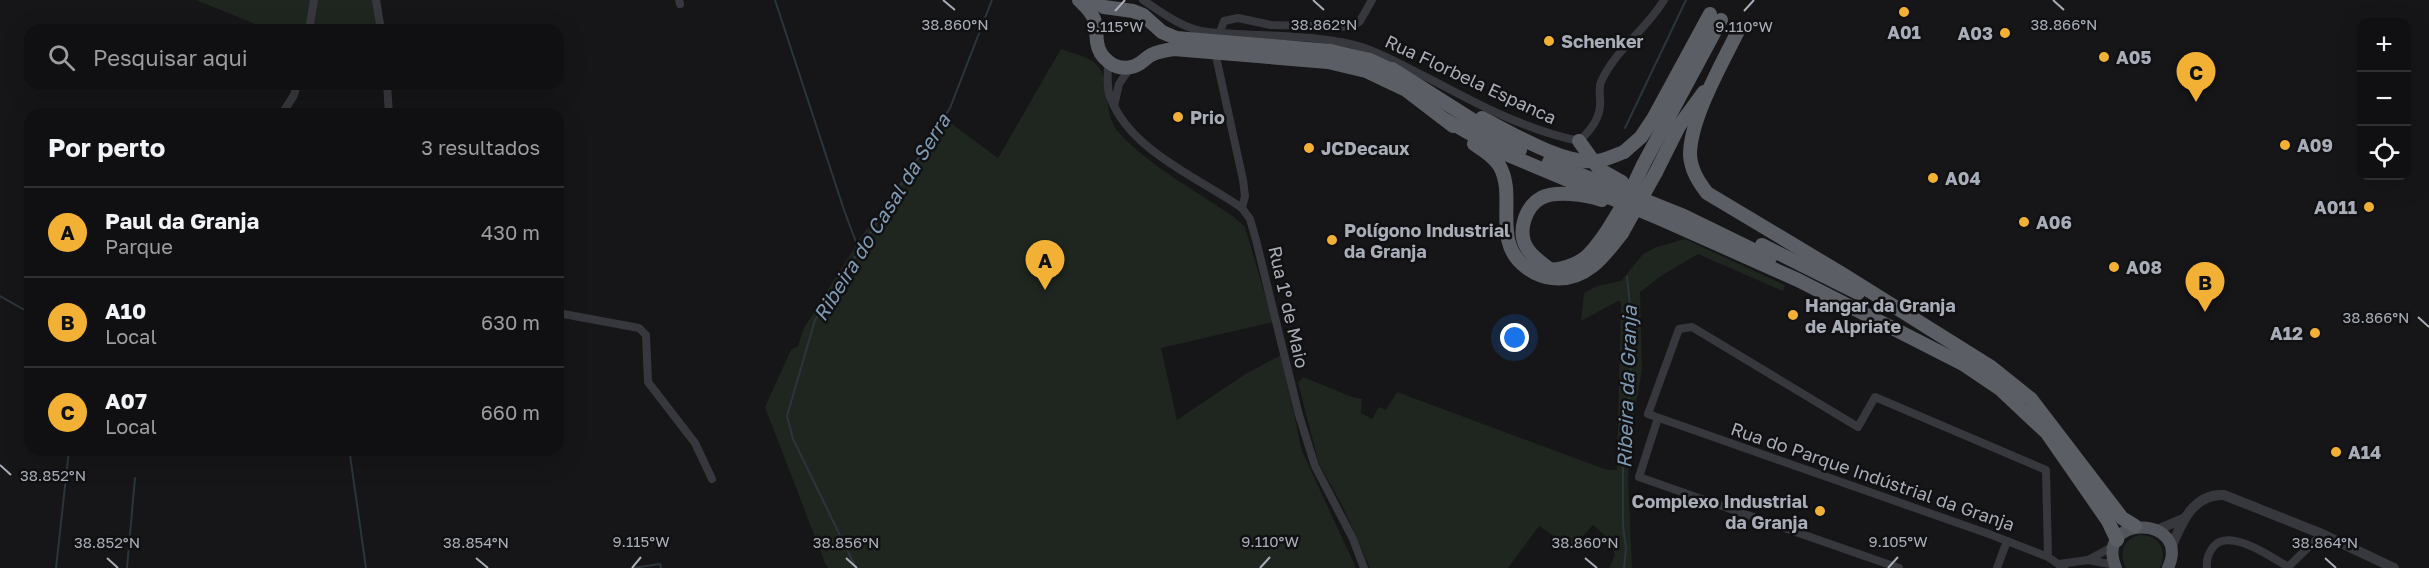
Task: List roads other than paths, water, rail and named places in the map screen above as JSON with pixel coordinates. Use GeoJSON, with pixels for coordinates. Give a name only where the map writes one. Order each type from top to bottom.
{"type":"FeatureCollection","features":[{"type":"Feature","properties":{"kind":"highway"},"geometry":{"type":"LineString","coordinates":[[1080,0],[1094,18],[1097,43],[1101,54],[1108,62],[1119,67],[1130,68],[1141,64],[1149,56],[1154,46],[1155,34],[1151,24]]}},
{"type":"Feature","properties":{"kind":"highway"},"geometry":{"type":"LineString","coordinates":[[1093,0],[1104,7],[1133,10],[1143,15],[1151,24],[1176,38],[1331,51],[1370,60],[1392,69],[1526,141],[1564,157],[1597,161],[1624,152],[1641,137],[1715,17],[1629,195],[1616,231],[1585,259],[1569,267],[1551,270],[1535,258],[1525,246],[1523,226],[1526,213],[1533,204],[1552,195],[1597,199],[1661,219]]}},
{"type":"Feature","properties":{"kind":"highway"},"geometry":{"type":"LineString","coordinates":[[1097,32],[1102,22],[1110,14],[1121,10]]}},
{"type":"Feature","properties":{"kind":"highway"},"geometry":{"type":"LineString","coordinates":[[1739,29],[1714,80],[1693,131],[1690,156],[1696,178],[1707,193],[1844,274],[1991,367],[2031,399],[2122,518],[2135,526]]}},
{"type":"Feature","properties":{"kind":"highway"},"geometry":{"type":"LineString","coordinates":[[1149,56],[1174,49],[1328,62],[1366,71],[1406,90],[1487,153],[1500,166],[1506,191],[1506,230],[1510,248],[1520,264],[1534,273],[1550,278],[1567,279],[1589,270],[1600,260],[1616,231],[1656,172],[1679,126],[1714,80]]}},
{"type":"Feature","properties":{"kind":"highway"},"geometry":{"type":"LineString","coordinates":[[1392,69],[1512,147],[1684,216],[1950,348],[1987,369],[2054,427]]}},
{"type":"Feature","properties":{"kind":"highway"},"geometry":{"type":"LineString","coordinates":[[1446,120],[1506,154],[1798,280],[1963,364],[2000,389],[2047,433],[2108,521],[2116,543]]}},
{"type":"Feature","properties":{"kind":"highway"},"geometry":{"type":"LineString","coordinates":[[1579,141],[1599,170],[1619,181],[1676,203],[1939,335]]}},
{"type":"Feature","properties":{"kind":"main road"},"geometry":{"type":"LineString","coordinates":[[2116,567],[2116,543],[2128,529],[2135,526],[2151,527],[2168,541],[2172,556],[2168,568]]}},
{"type":"Feature","properties":{"kind":"street"},"geometry":{"type":"LineString","coordinates":[[310,24],[314,0]]}},
{"type":"Feature","properties":{"kind":"street"},"geometry":{"type":"LineString","coordinates":[[376,0],[380,24]]}},
{"type":"Feature","properties":{"kind":"street","name":"Rua Florbela Espanca"},"geometry":{"type":"LineString","coordinates":[[1143,0],[1176,21],[1208,32],[1326,40],[1362,48],[1391,59],[1506,117],[1548,134],[1579,141]]}},
{"type":"Feature","properties":{"kind":"street"},"geometry":{"type":"LineString","coordinates":[[1220,32],[1224,21],[1231,18],[1271,25],[1352,27],[1360,21],[1372,0]]}},
{"type":"Feature","properties":{"kind":"street"},"geometry":{"type":"LineString","coordinates":[[1579,141],[1592,129],[1600,107],[1600,85],[1616,57],[1664,0]]}},
{"type":"Feature","properties":{"kind":"street"},"geometry":{"type":"LineString","coordinates":[[1108,62],[1110,98],[1124,124],[1138,140],[1242,208],[1245,196],[1243,180],[1217,62]]}},
{"type":"Feature","properties":{"kind":"street"},"geometry":{"type":"LineString","coordinates":[[1114,106],[1119,84],[1130,68]]}},
{"type":"Feature","properties":{"kind":"street"},"geometry":{"type":"LineString","coordinates":[[286,108],[295,90]]}},
{"type":"Feature","properties":{"kind":"street"},"geometry":{"type":"LineString","coordinates":[[387,90],[389,108]]}},
{"type":"Feature","properties":{"kind":"street","name":"Rua 1º de Maio"},"geometry":{"type":"LineString","coordinates":[[1242,208],[1250,219],[1256,240],[1299,416],[1315,466],[1353,539],[1364,568]]}},
{"type":"Feature","properties":{"kind":"street"},"geometry":{"type":"LineString","coordinates":[[564,314],[639,328],[646,336],[648,382],[695,443],[712,479]]}},
{"type":"Feature","properties":{"kind":"street","name":"Rua do Parque Indústrial da Granja"},"geometry":{"type":"LineString","coordinates":[[2048,557],[2046,470],[1875,397],[1858,427],[1692,327],[1678,329],[1648,414],[2007,541],[2048,557],[2062,566],[2088,560],[2116,543]]}},
{"type":"Feature","properties":{"kind":"street"},"geometry":{"type":"LineString","coordinates":[[1658,418],[1639,477],[1899,568]]}},
{"type":"Feature","properties":{"kind":"street"},"geometry":{"type":"LineString","coordinates":[[2171,548],[2185,518],[2198,502],[2211,494],[2224,495],[2322,534],[2394,568]]}},
{"type":"Feature","properties":{"kind":"street"},"geometry":{"type":"LineString","coordinates":[[2157,530],[2185,518]]}},
{"type":"Feature","properties":{"kind":"street"},"geometry":{"type":"LineString","coordinates":[[2207,568],[2210,550],[2217,542],[2228,539],[2269,555],[2288,568],[2322,534]]}},
{"type":"Feature","properties":{"kind":"street"},"geometry":{"type":"LineString","coordinates":[[1997,568],[2007,541]]}},
{"type":"Feature","properties":{"kind":"street","name":"Rua do Parque Indústrial da Granja"},"geometry":{"type":"LineString","coordinates":[[2088,560],[2116,567]]}},
{"type":"Feature","properties":{"kind":"waterway"},"geometry":{"type":"LineString","coordinates":[[775,0],[859,250]]}},
{"type":"Feature","properties":{"kind":"waterway","name":"Ribeira do Casal da Serra"},"geometry":{"type":"LineString","coordinates":[[856,568],[793,439],[787,416],[815,320],[950,108],[992,0]]}},
{"type":"Feature","properties":{"kind":"waterway","name":"Ribeira da Granja"},"geometry":{"type":"LineString","coordinates":[[1625,128],[1686,0]]}},
{"type":"Feature","properties":{"kind":"waterway","name":"Ribeira da Granja"},"geometry":{"type":"LineString","coordinates":[[1624,568],[1626,548],[1623,526],[1623,462],[1630,389],[1632,326],[1627,277]]}},
{"type":"Feature","properties":{"kind":"waterway"},"geometry":{"type":"LineString","coordinates":[[0,296],[24,310]]}},
{"type":"Feature","properties":{"kind":"waterway"},"geometry":{"type":"LineString","coordinates":[[56,568],[68,456]]}},
{"type":"Feature","properties":{"kind":"waterway"},"geometry":{"type":"LineString","coordinates":[[350,456],[366,568]]}},
{"type":"Feature","properties":{"kind":"waterway"},"geometry":{"type":"LineString","coordinates":[[127,568],[135,478]]}},
{"type":"Feature","properties":{"kind":"waterway"},"geometry":{"type":"LineString","coordinates":[[633,568],[660,564],[661,568]]}},
{"type":"Feature","properties":{"kind":"place","name":"A01"},"geometry":{"type":"Point","coordinates":[1904,12]}},
{"type":"Feature","properties":{"kind":"place","name":"A03"},"geometry":{"type":"Point","coordinates":[2005,33]}},
{"type":"Feature","properties":{"kind":"place","name":"Schenker"},"geometry":{"type":"Point","coordinates":[1549,41]}},
{"type":"Feature","properties":{"kind":"place","name":"A05"},"geometry":{"type":"Point","coordinates":[2104,57]}},
{"type":"Feature","properties":{"kind":"place","name":"A07"},"geometry":{"type":"Point","coordinates":[2196,102]}},
{"type":"Feature","properties":{"kind":"place","name":"Prio"},"geometry":{"type":"Point","coordinates":[1178,117]}},
{"type":"Feature","properties":{"kind":"place","name":"A09"},"geometry":{"type":"Point","coordinates":[2285,145]}},
{"type":"Feature","properties":{"kind":"place","name":"JCDecaux"},"geometry":{"type":"Point","coordinates":[1309,148]}},
{"type":"Feature","properties":{"kind":"place","name":"A04"},"geometry":{"type":"Point","coordinates":[1933,178]}},
{"type":"Feature","properties":{"kind":"place","name":"A011"},"geometry":{"type":"Point","coordinates":[2369,207]}},
{"type":"Feature","properties":{"kind":"place","name":"A06"},"geometry":{"type":"Point","coordinates":[2024,222]}},
{"type":"Feature","properties":{"kind":"place","name":"Polígono Industrial da Granja"},"geometry":{"type":"Point","coordinates":[1332,240]}},
{"type":"Feature","properties":{"kind":"place","name":"A08"},"geometry":{"type":"Point","coordinates":[2114,267]}},
{"type":"Feature","properties":{"kind":"place","name":"Paul da Granja"},"geometry":{"type":"Point","coordinates":[1045,290]}},
{"type":"Feature","properties":{"kind":"place","name":"A10"},"geometry":{"type":"Point","coordinates":[2205,312]}},
{"type":"Feature","properties":{"kind":"place","name":"Hangar da Granja de Alpriate"},"geometry":{"type":"Point","coordinates":[1793,315]}},
{"type":"Feature","properties":{"kind":"place","name":"A12"},"geometry":{"type":"Point","coordinates":[2315,333]}},
{"type":"Feature","properties":{"kind":"place","name":"A14"},"geometry":{"type":"Point","coordinates":[2336,452]}},
{"type":"Feature","properties":{"kind":"place","name":"Complexo Industrial da Granja"},"geometry":{"type":"Point","coordinates":[1820,511]}}]}
